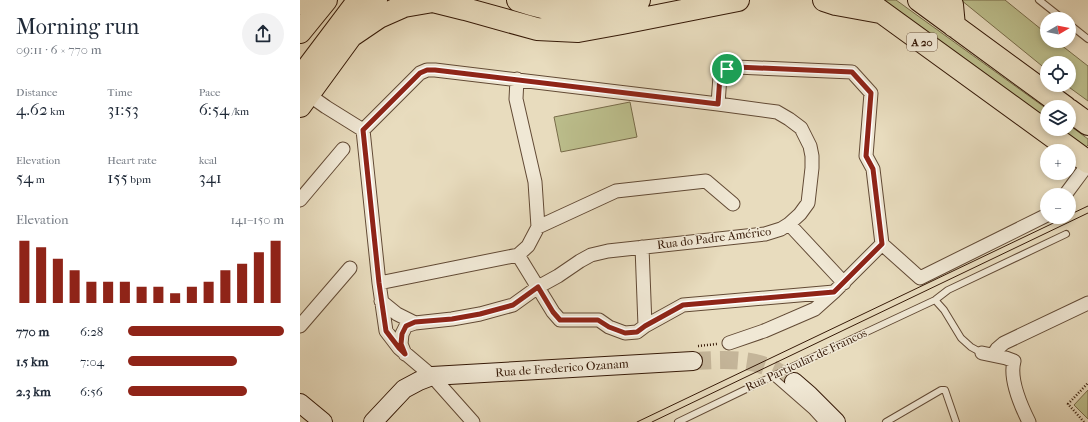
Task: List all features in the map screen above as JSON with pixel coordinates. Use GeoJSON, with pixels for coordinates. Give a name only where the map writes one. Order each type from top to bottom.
{"type":"FeatureCollection","features":[{"type":"Feature","properties":{"kind":"highway"},"geometry":{"type":"LineString","coordinates":[[300,32],[326,0]]}},
{"type":"Feature","properties":{"kind":"highway"},"geometry":{"type":"LineString","coordinates":[[300,60],[346,0]]}},
{"type":"Feature","properties":{"kind":"highway"},"geometry":{"type":"LineString","coordinates":[[303,93],[359,0]]}},
{"type":"Feature","properties":{"kind":"highway"},"geometry":{"type":"LineString","coordinates":[[303,93],[351,36],[376,0]]}},
{"type":"Feature","properties":{"kind":"highway"},"geometry":{"type":"LineString","coordinates":[[518,0],[540,7],[566,11],[594,8],[638,0]]}},
{"type":"Feature","properties":{"kind":"highway"},"geometry":{"type":"LineString","coordinates":[[351,36],[379,17],[404,6],[433,1],[537,29],[578,30],[622,23],[738,0]]}},
{"type":"Feature","properties":{"kind":"highway"},"geometry":{"type":"LineString","coordinates":[[824,0],[836,4],[873,6]]}},
{"type":"Feature","properties":{"kind":"highway","name":"A 20"},"geometry":{"type":"LineString","coordinates":[[919,0],[1055,100]]}},
{"type":"Feature","properties":{"kind":"highway"},"geometry":{"type":"LineString","coordinates":[[948,0],[952,5],[954,26]]}},
{"type":"Feature","properties":{"kind":"highway","name":"A 20"},"geometry":{"type":"LineString","coordinates":[[873,6],[1088,163]]}},
{"type":"Feature","properties":{"kind":"highway"},"geometry":{"type":"LineString","coordinates":[[1076,115],[1088,124]]}},
{"type":"Feature","properties":{"kind":"main road","name":"Rua de Frederico Ozanam"},"geometry":{"type":"LineString","coordinates":[[373,422],[404,389],[432,376],[693,354]]}},
{"type":"Feature","properties":{"kind":"main road"},"geometry":{"type":"LineString","coordinates":[[794,382],[836,422]]}},
{"type":"Feature","properties":{"kind":"main road"},"geometry":{"type":"LineString","coordinates":[[300,403],[323,422]]}},
{"type":"Feature","properties":{"kind":"street"},"geometry":{"type":"LineString","coordinates":[[718,104],[720,76],[727,69],[736,67],[852,72],[871,93],[866,156],[873,169],[882,244],[920,278],[1040,218]]}},
{"type":"Feature","properties":{"kind":"street","name":"Rua do Padre Américo"},"geometry":{"type":"LineString","coordinates":[[363,130],[420,73],[427,70],[435,70],[777,112],[801,128],[810,146],[812,156],[808,203],[800,214],[781,229],[765,234],[608,250],[591,255],[580,261],[538,287],[513,305],[480,314],[452,319],[415,322],[397,314],[381,301]]}},
{"type":"Feature","properties":{"kind":"street"},"geometry":{"type":"LineString","coordinates":[[379,283],[518,255],[528,246],[538,227],[534,182],[516,99],[517,79]]}},
{"type":"Feature","properties":{"kind":"street"},"geometry":{"type":"LineString","coordinates":[[303,93],[363,130],[381,301],[386,331],[399,348],[432,376],[473,422]]}},
{"type":"Feature","properties":{"kind":"street"},"geometry":{"type":"LineString","coordinates":[[300,200],[344,149]]}},
{"type":"Feature","properties":{"kind":"street"},"geometry":{"type":"LineString","coordinates":[[1069,188],[1088,163]]}},
{"type":"Feature","properties":{"kind":"street"},"geometry":{"type":"LineString","coordinates":[[538,227],[616,191],[706,181],[733,204]]}},
{"type":"Feature","properties":{"kind":"street"},"geometry":{"type":"LineString","coordinates":[[789,224],[844,283]]}},
{"type":"Feature","properties":{"kind":"street"},"geometry":{"type":"LineString","coordinates":[[729,343],[764,331],[815,309],[844,283],[882,244]]}},
{"type":"Feature","properties":{"kind":"street"},"geometry":{"type":"LineString","coordinates":[[642,247],[645,326]]}},
{"type":"Feature","properties":{"kind":"street"},"geometry":{"type":"LineString","coordinates":[[518,255],[553,312],[560,320],[598,320],[609,327],[625,333],[637,332],[683,305],[834,292]]}},
{"type":"Feature","properties":{"kind":"street"},"geometry":{"type":"LineString","coordinates":[[300,325],[350,268]]}},
{"type":"Feature","properties":{"kind":"street"},"geometry":{"type":"LineString","coordinates":[[988,354],[1004,343],[1088,303]]}},
{"type":"Feature","properties":{"kind":"street"},"geometry":{"type":"LineString","coordinates":[[405,354],[401,344],[402,334],[406,326],[415,322]]}},
{"type":"Feature","properties":{"kind":"street"},"geometry":{"type":"LineString","coordinates":[[988,354],[1014,361],[1012,368],[1014,379],[1021,404],[1029,422]]}},
{"type":"Feature","properties":{"kind":"lane"},"geometry":{"type":"LineString","coordinates":[[1039,0],[1054,12]]}},
{"type":"Feature","properties":{"kind":"lane"},"geometry":{"type":"LineString","coordinates":[[1076,30],[1088,39]]}},
{"type":"Feature","properties":{"kind":"lane","name":"Rua Particular de Francos"},"geometry":{"type":"LineString","coordinates":[[678,422],[772,376],[935,300],[948,290],[1066,234]]}},
{"type":"Feature","properties":{"kind":"lane"},"geometry":{"type":"LineString","coordinates":[[935,300],[944,310],[961,338],[971,347],[988,354]]}},
{"type":"Feature","properties":{"kind":"lane"},"geometry":{"type":"LineString","coordinates":[[772,376],[822,422]]}},
{"type":"Feature","properties":{"kind":"lane"},"geometry":{"type":"LineString","coordinates":[[886,422],[941,390],[945,390],[956,422]]}},
{"type":"Feature","properties":{"kind":"path"},"geometry":{"type":"LineString","coordinates":[[693,354],[729,343]]}},
{"type":"Feature","properties":{"kind":"path"},"geometry":{"type":"LineString","coordinates":[[1084,422],[1068,404],[1088,383]]}},
{"type":"Feature","properties":{"kind":"green space"},"geometry":{"type":"Polygon","coordinates":[[[883,0],[896,0],[1040,104],[1040,115],[883,0]]]}},
{"type":"Feature","properties":{"kind":"green space"},"geometry":{"type":"Polygon","coordinates":[[[961,0],[1005,0],[1040,28],[1040,48],[1065,48],[1075,56],[1040,56],[1040,64],[961,0]]]}},
{"type":"Feature","properties":{"kind":"green space"},"geometry":{"type":"Polygon","coordinates":[[[1076,57],[1088,66],[1088,101],[1076,92],[1076,57]]]}},
{"type":"Feature","properties":{"kind":"green space"},"geometry":{"type":"Polygon","coordinates":[[[630,102],[637,137],[561,152],[554,117],[630,102]]]}},
{"type":"Feature","properties":{"kind":"green space"},"geometry":{"type":"Polygon","coordinates":[[[1076,130],[1088,139],[1088,145],[1085,148],[1069,136],[1076,136],[1076,130]]]}},
{"type":"Feature","properties":{"kind":"green space"},"geometry":{"type":"Polygon","coordinates":[[[1088,390],[1088,419],[1074,405],[1088,390]]]}},
{"type":"Feature","properties":{"kind":"tunnel"},"geometry":{"type":"LineString","coordinates":[[693,361],[735,360],[755,363],[775,370],[794,382]]}},
{"type":"Feature","properties":{"kind":"tram line"},"geometry":{"type":"LineString","coordinates":[[1076,212],[1088,206]]}},
{"type":"Feature","properties":{"kind":"tram line"},"geometry":{"type":"LineString","coordinates":[[652,422],[1088,213]]}},
{"type":"Feature","properties":{"kind":"tram line"},"geometry":{"type":"LineString","coordinates":[[637,422],[1051,224]]}},
{"type":"Feature","properties":{"kind":"route"},"geometry":{"type":"LineString","coordinates":[[736,67],[852,72],[871,93],[866,156],[873,169],[882,244],[834,292],[683,305],[637,332],[625,333],[609,327],[598,320],[560,320],[553,312],[538,287],[513,305],[480,314],[452,319],[415,322],[406,326],[402,334],[401,344],[405,354],[399,348],[386,331],[381,301],[363,130],[420,73],[427,70],[435,70],[718,104],[720,76],[727,69],[736,67]]}}]}
